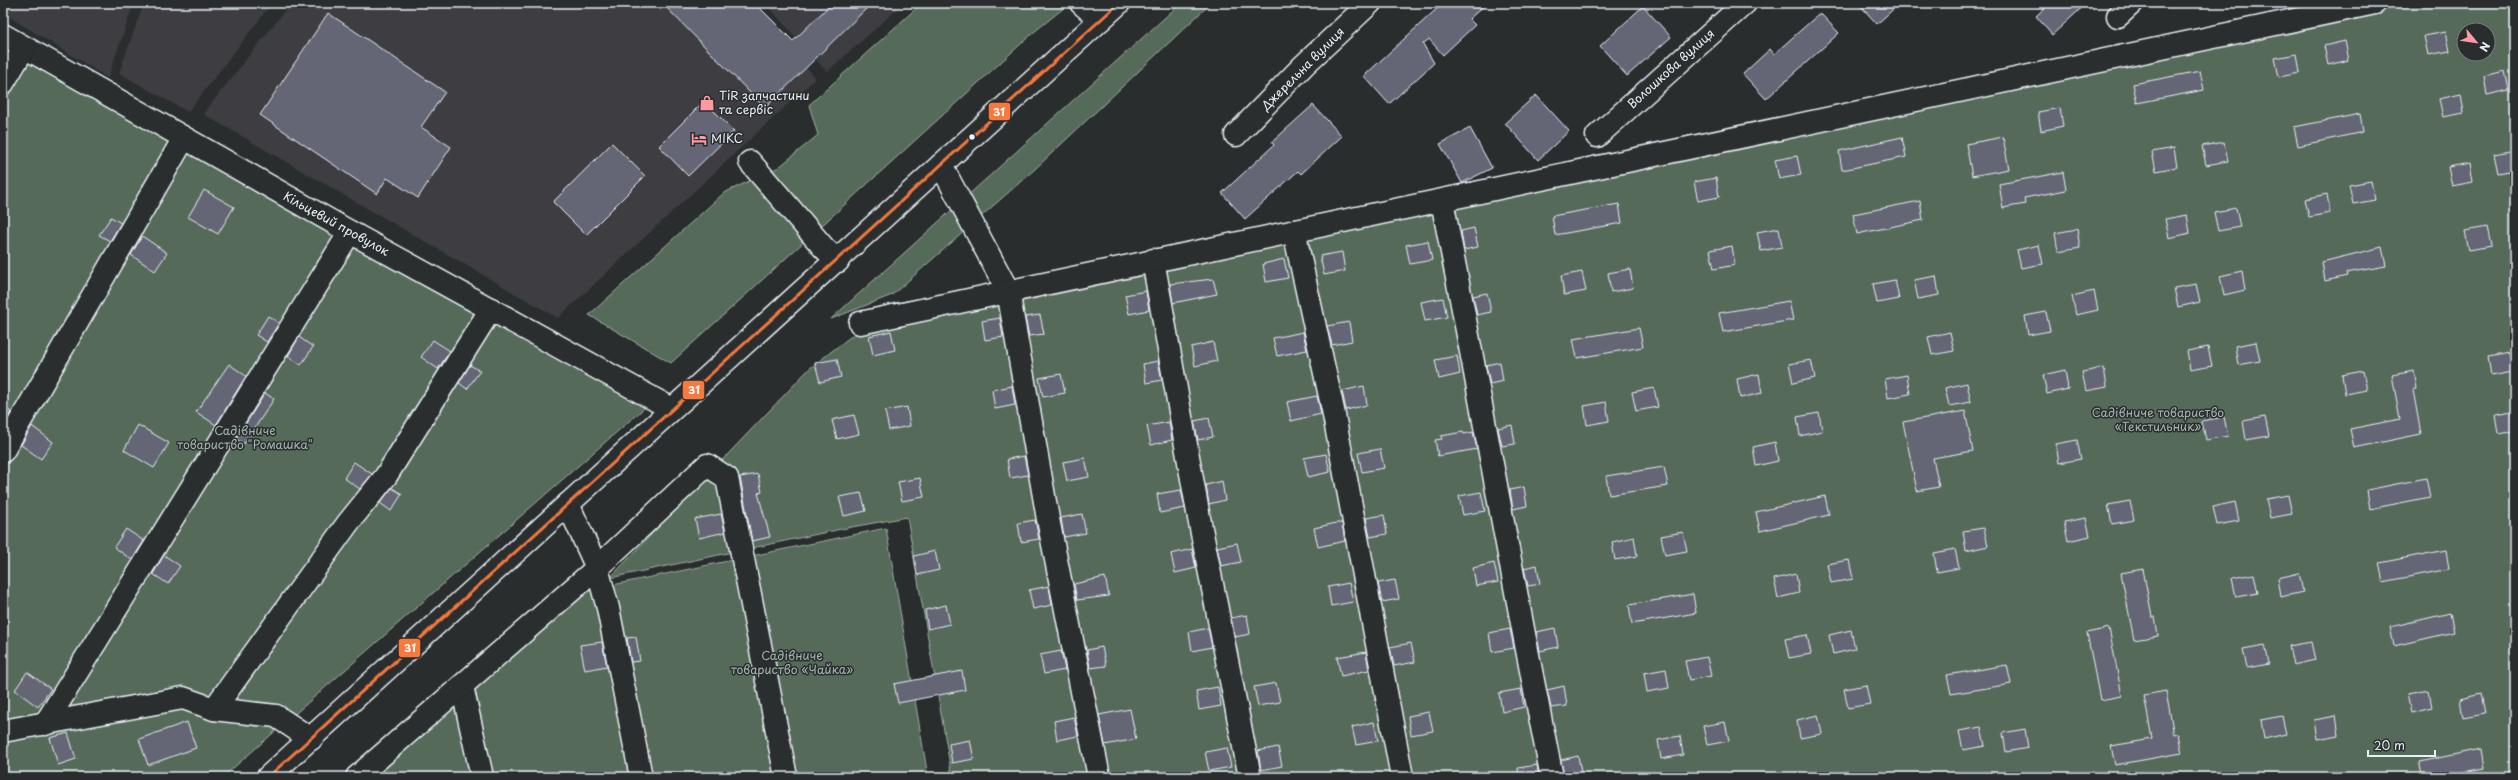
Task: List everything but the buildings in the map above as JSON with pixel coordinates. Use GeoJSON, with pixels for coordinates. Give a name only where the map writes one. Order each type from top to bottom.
{"type":"FeatureCollection","features":[{"type":"Feature","properties":{"kind":"street"},"geometry":{"type":"LineString","coordinates":[[1081,3],[1100,20]]}},
{"type":"Feature","properties":{"kind":"street"},"geometry":{"type":"LineString","coordinates":[[268,777],[672,409],[838,261],[941,164],[1118,3]]}},
{"type":"Feature","properties":{"kind":"street","name":"Джерельна вулиця"},"geometry":{"type":"LineString","coordinates":[[1236,135],[1304,65],[1370,3]]}},
{"type":"Feature","properties":{"kind":"street","name":"Волошкова вулиця"},"geometry":{"type":"LineString","coordinates":[[1597,136],[1745,3]]}},
{"type":"Feature","properties":{"kind":"street"},"geometry":{"type":"LineString","coordinates":[[860,323],[2375,3]]}},
{"type":"Feature","properties":{"kind":"street","name":"Кільцевий провулок"},"geometry":{"type":"LineString","coordinates":[[3,35],[350,232],[672,409]]}},
{"type":"Feature","properties":{"kind":"street"},"geometry":{"type":"LineString","coordinates":[[3,83],[24,48]]}},
{"type":"Feature","properties":{"kind":"street"},"geometry":{"type":"LineString","coordinates":[[3,451],[184,138]]}},
{"type":"Feature","properties":{"kind":"street"},"geometry":{"type":"LineString","coordinates":[[750,162],[824,248],[838,261]]}},
{"type":"Feature","properties":{"kind":"street"},"geometry":{"type":"LineString","coordinates":[[941,164],[1008,291],[1048,519],[1100,777]]}},
{"type":"Feature","properties":{"kind":"street"},"geometry":{"type":"LineString","coordinates":[[1442,200],[1481,396],[1516,600],[1552,777]]}},
{"type":"Feature","properties":{"kind":"street"},"geometry":{"type":"LineString","coordinates":[[1294,231],[1333,410],[1402,777]]}},
{"type":"Feature","properties":{"kind":"street"},"geometry":{"type":"LineString","coordinates":[[45,724],[350,232]]}},
{"type":"Feature","properties":{"kind":"street"},"geometry":{"type":"LineString","coordinates":[[1153,260],[1199,518],[1250,777]]}},
{"type":"Feature","properties":{"kind":"street"},"geometry":{"type":"LineString","coordinates":[[214,709],[348,523],[386,476],[491,309]]}},
{"type":"Feature","properties":{"kind":"street"},"geometry":{"type":"LineString","coordinates":[[357,777],[597,568],[707,465],[727,478],[786,777]]}},
{"type":"Feature","properties":{"kind":"street"},"geometry":{"type":"LineString","coordinates":[[568,504],[597,568],[608,608],[641,777]]}},
{"type":"Feature","properties":{"kind":"street"},"geometry":{"type":"LineString","coordinates":[[462,686],[482,777]]}},
{"type":"Feature","properties":{"kind":"street"},"geometry":{"type":"LineString","coordinates":[[3,731],[183,698],[214,709],[276,716],[311,739]]}},
{"type":"Feature","properties":{"kind":"shaded area"},"geometry":{"type":"Polygon","coordinates":[[[3,3],[134,3],[108,78],[3,13],[3,3]]]}},
{"type":"Feature","properties":{"kind":"shaded area"},"geometry":{"type":"Polygon","coordinates":[[[144,3],[272,3],[188,112],[119,73],[144,3]]]}},
{"type":"Feature","properties":{"kind":"shaded area"},"geometry":{"type":"Polygon","coordinates":[[[291,3],[745,3],[816,78],[558,318],[203,114],[291,3]]]}},
{"type":"Feature","properties":{"kind":"shaded area"},"geometry":{"type":"Polygon","coordinates":[[[765,3],[904,3],[827,72],[765,3]]]}},
{"type":"Feature","properties":{"kind":"green space"},"geometry":{"type":"Polygon","coordinates":[[[922,3],[1070,3],[1034,32],[671,363],[589,315],[724,193],[779,167],[818,135],[809,105],[922,3]]]}},
{"type":"Feature","properties":{"kind":"green space"},"geometry":{"type":"Polygon","coordinates":[[[1181,3],[1211,3],[1035,169],[892,295],[831,319],[1181,3]]]}},
{"type":"Feature","properties":{"kind":"green space","name":"Садівниче товариство «Текстильник»"},"geometry":{"type":"Polygon","coordinates":[[[2395,3],[2515,3],[2515,777],[952,777],[907,517],[846,528],[610,578],[810,368],[894,303],[1031,282],[1653,166],[2395,3]]]}},
{"type":"Feature","properties":{"kind":"green space","name":"Садівниче товариство \"Ромашка\""},"geometry":{"type":"Polygon","coordinates":[[[3,33],[232,152],[659,395],[223,777],[3,777],[3,33]]]}},
{"type":"Feature","properties":{"kind":"green space","name":"Садівниче товариство «Чайка»"},"geometry":{"type":"Polygon","coordinates":[[[886,528],[928,777],[376,777],[584,591],[886,528]]]}},
{"type":"Feature","properties":{"kind":"transit line","name":"31"},"geometry":{"type":"LineString","coordinates":[[268,777],[1119,3]]}},
{"type":"Feature","properties":{"kind":"place","name":"TiR запчастини та сервіс"},"geometry":{"type":"Point","coordinates":[707,103]}},
{"type":"Feature","properties":{"kind":"place","name":"МІКС"},"geometry":{"type":"Point","coordinates":[699,139]}}]}
